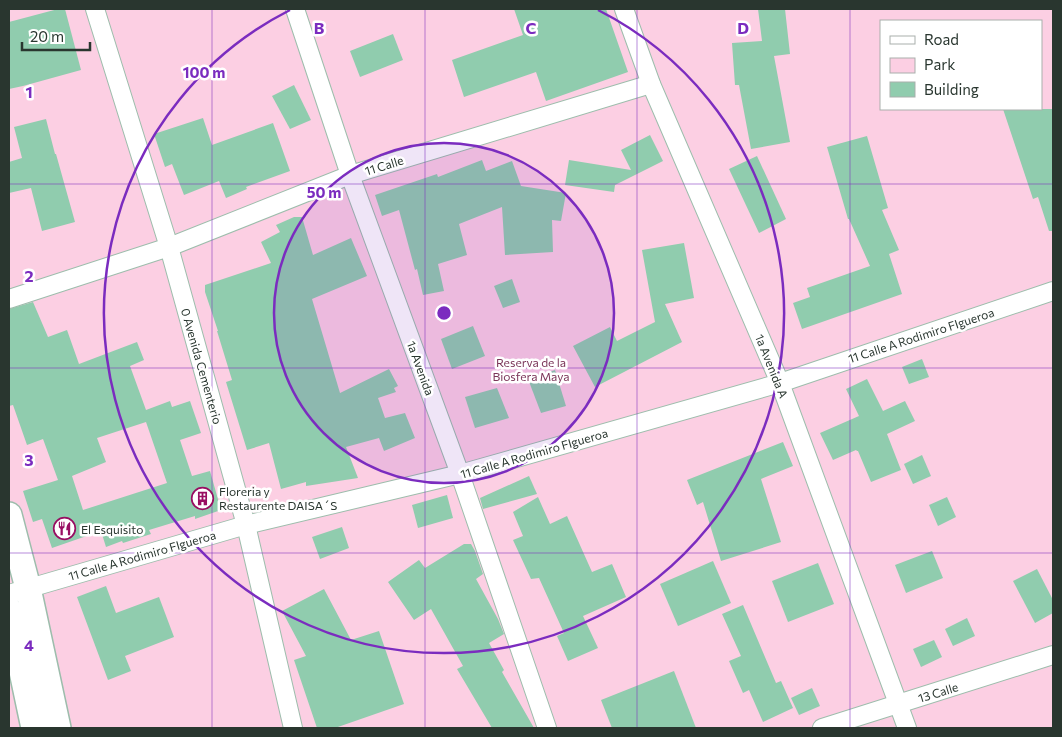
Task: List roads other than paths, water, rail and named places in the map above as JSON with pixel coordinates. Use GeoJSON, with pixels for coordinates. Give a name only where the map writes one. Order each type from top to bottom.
{"type":"FeatureCollection","features":[{"type":"Feature","properties":{"kind":"street","name":"0 Avenida Cementerio"},"geometry":{"type":"LineString","coordinates":[[95,9],[169,247],[246,524],[293,728]]}},
{"type":"Feature","properties":{"kind":"street","name":"1a Avenida"},"geometry":{"type":"LineString","coordinates":[[295,9],[350,175],[460,474],[547,728]]}},
{"type":"Feature","properties":{"kind":"street","name":"1a Avenida A"},"geometry":{"type":"LineString","coordinates":[[624,9],[651,84],[780,383],[907,728]]}},
{"type":"Feature","properties":{"kind":"street","name":"11 Calle"},"geometry":{"type":"LineString","coordinates":[[9,299],[169,247],[350,175],[651,84]]}},
{"type":"Feature","properties":{"kind":"street","name":"11 Calle A Rodimiro FIgueroa"},"geometry":{"type":"LineString","coordinates":[[18,591],[246,524],[460,474],[780,383],[1053,291]]}},
{"type":"Feature","properties":{"kind":"street"},"geometry":{"type":"LineString","coordinates":[[9,515],[18,591],[58,728]]}},
{"type":"Feature","properties":{"kind":"street"},"geometry":{"type":"LineString","coordinates":[[9,610],[34,728]]}},
{"type":"Feature","properties":{"kind":"street","name":"13 Calle"},"geometry":{"type":"LineString","coordinates":[[822,728],[1053,655]]}},
{"type":"Feature","properties":{"kind":"place","name":"Floreria y Restaurente DAISA´S"},"geometry":{"type":"Point","coordinates":[203,498]}},
{"type":"Feature","properties":{"kind":"place","name":"El Esquisito"},"geometry":{"type":"Point","coordinates":[65,529]}},
{"type":"Feature","properties":{"kind":"park label","name":"Reserva de la Biosfera Maya"},"geometry":{"type":"Point","coordinates":[531,369]}}]}
